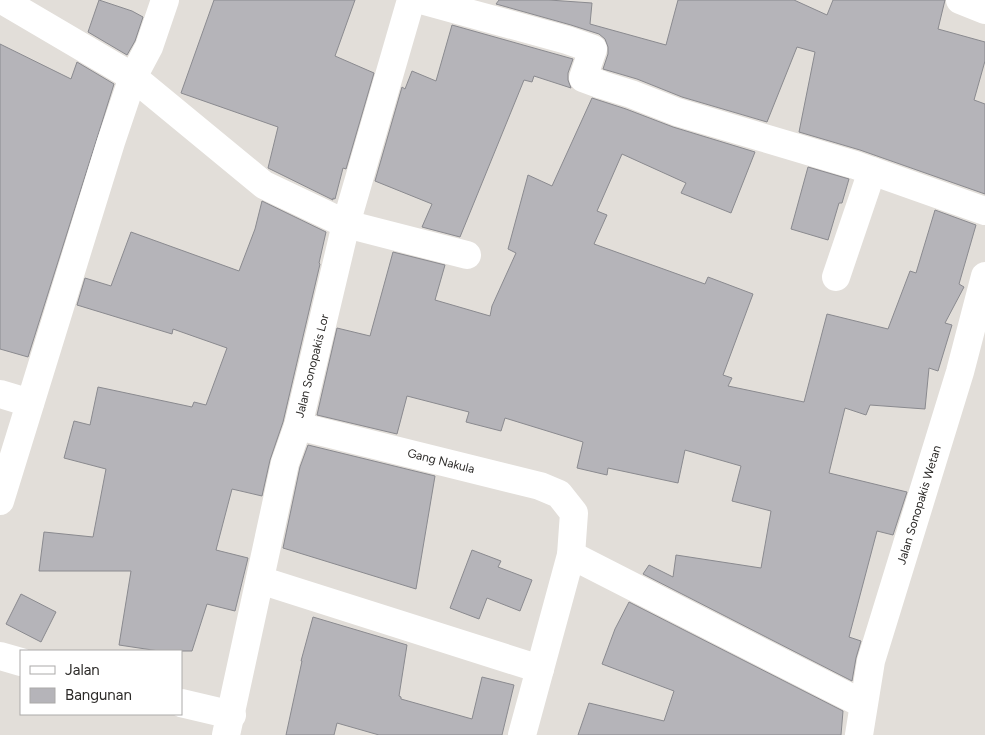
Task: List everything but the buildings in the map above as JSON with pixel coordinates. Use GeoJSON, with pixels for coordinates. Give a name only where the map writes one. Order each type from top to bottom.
{"type":"FeatureCollection","features":[{"type":"Feature","properties":{"kind":"street"},"geometry":{"type":"LineString","coordinates":[[2,0],[133,76],[264,186],[346,224],[468,255]]}},
{"type":"Feature","properties":{"kind":"street"},"geometry":{"type":"LineString","coordinates":[[0,501],[133,76],[149,47],[165,0]]}},
{"type":"Feature","properties":{"kind":"street","name":"Jalan Sonopakis Lor"},"geometry":{"type":"LineString","coordinates":[[229,725],[284,463],[298,426],[346,224],[411,0]]}},
{"type":"Feature","properties":{"kind":"street"},"geometry":{"type":"LineString","coordinates":[[421,0],[593,49],[583,78],[602,86],[631,94],[677,112],[872,171],[985,211]]}},
{"type":"Feature","properties":{"kind":"street"},"geometry":{"type":"LineString","coordinates":[[960,0],[985,10]]}},
{"type":"Feature","properties":{"kind":"street"},"geometry":{"type":"LineString","coordinates":[[836,277],[872,171]]}},
{"type":"Feature","properties":{"kind":"street","name":"Jalan Sonopakis Wetan"},"geometry":{"type":"LineString","coordinates":[[858,735],[871,661],[960,372],[985,276]]}},
{"type":"Feature","properties":{"kind":"street"},"geometry":{"type":"LineString","coordinates":[[0,394],[30,403]]}},
{"type":"Feature","properties":{"kind":"street","name":"Gang Nakula"},"geometry":{"type":"LineString","coordinates":[[298,426],[540,486],[559,494],[574,513],[571,555]]}},
{"type":"Feature","properties":{"kind":"street"},"geometry":{"type":"LineString","coordinates":[[522,735],[571,555],[863,704]]}},
{"type":"Feature","properties":{"kind":"street"},"geometry":{"type":"LineString","coordinates":[[260,580],[540,669]]}},
{"type":"Feature","properties":{"kind":"street"},"geometry":{"type":"LineString","coordinates":[[0,656],[20,662]]}},
{"type":"Feature","properties":{"kind":"street"},"geometry":{"type":"LineString","coordinates":[[182,702],[229,725]]}}]}
